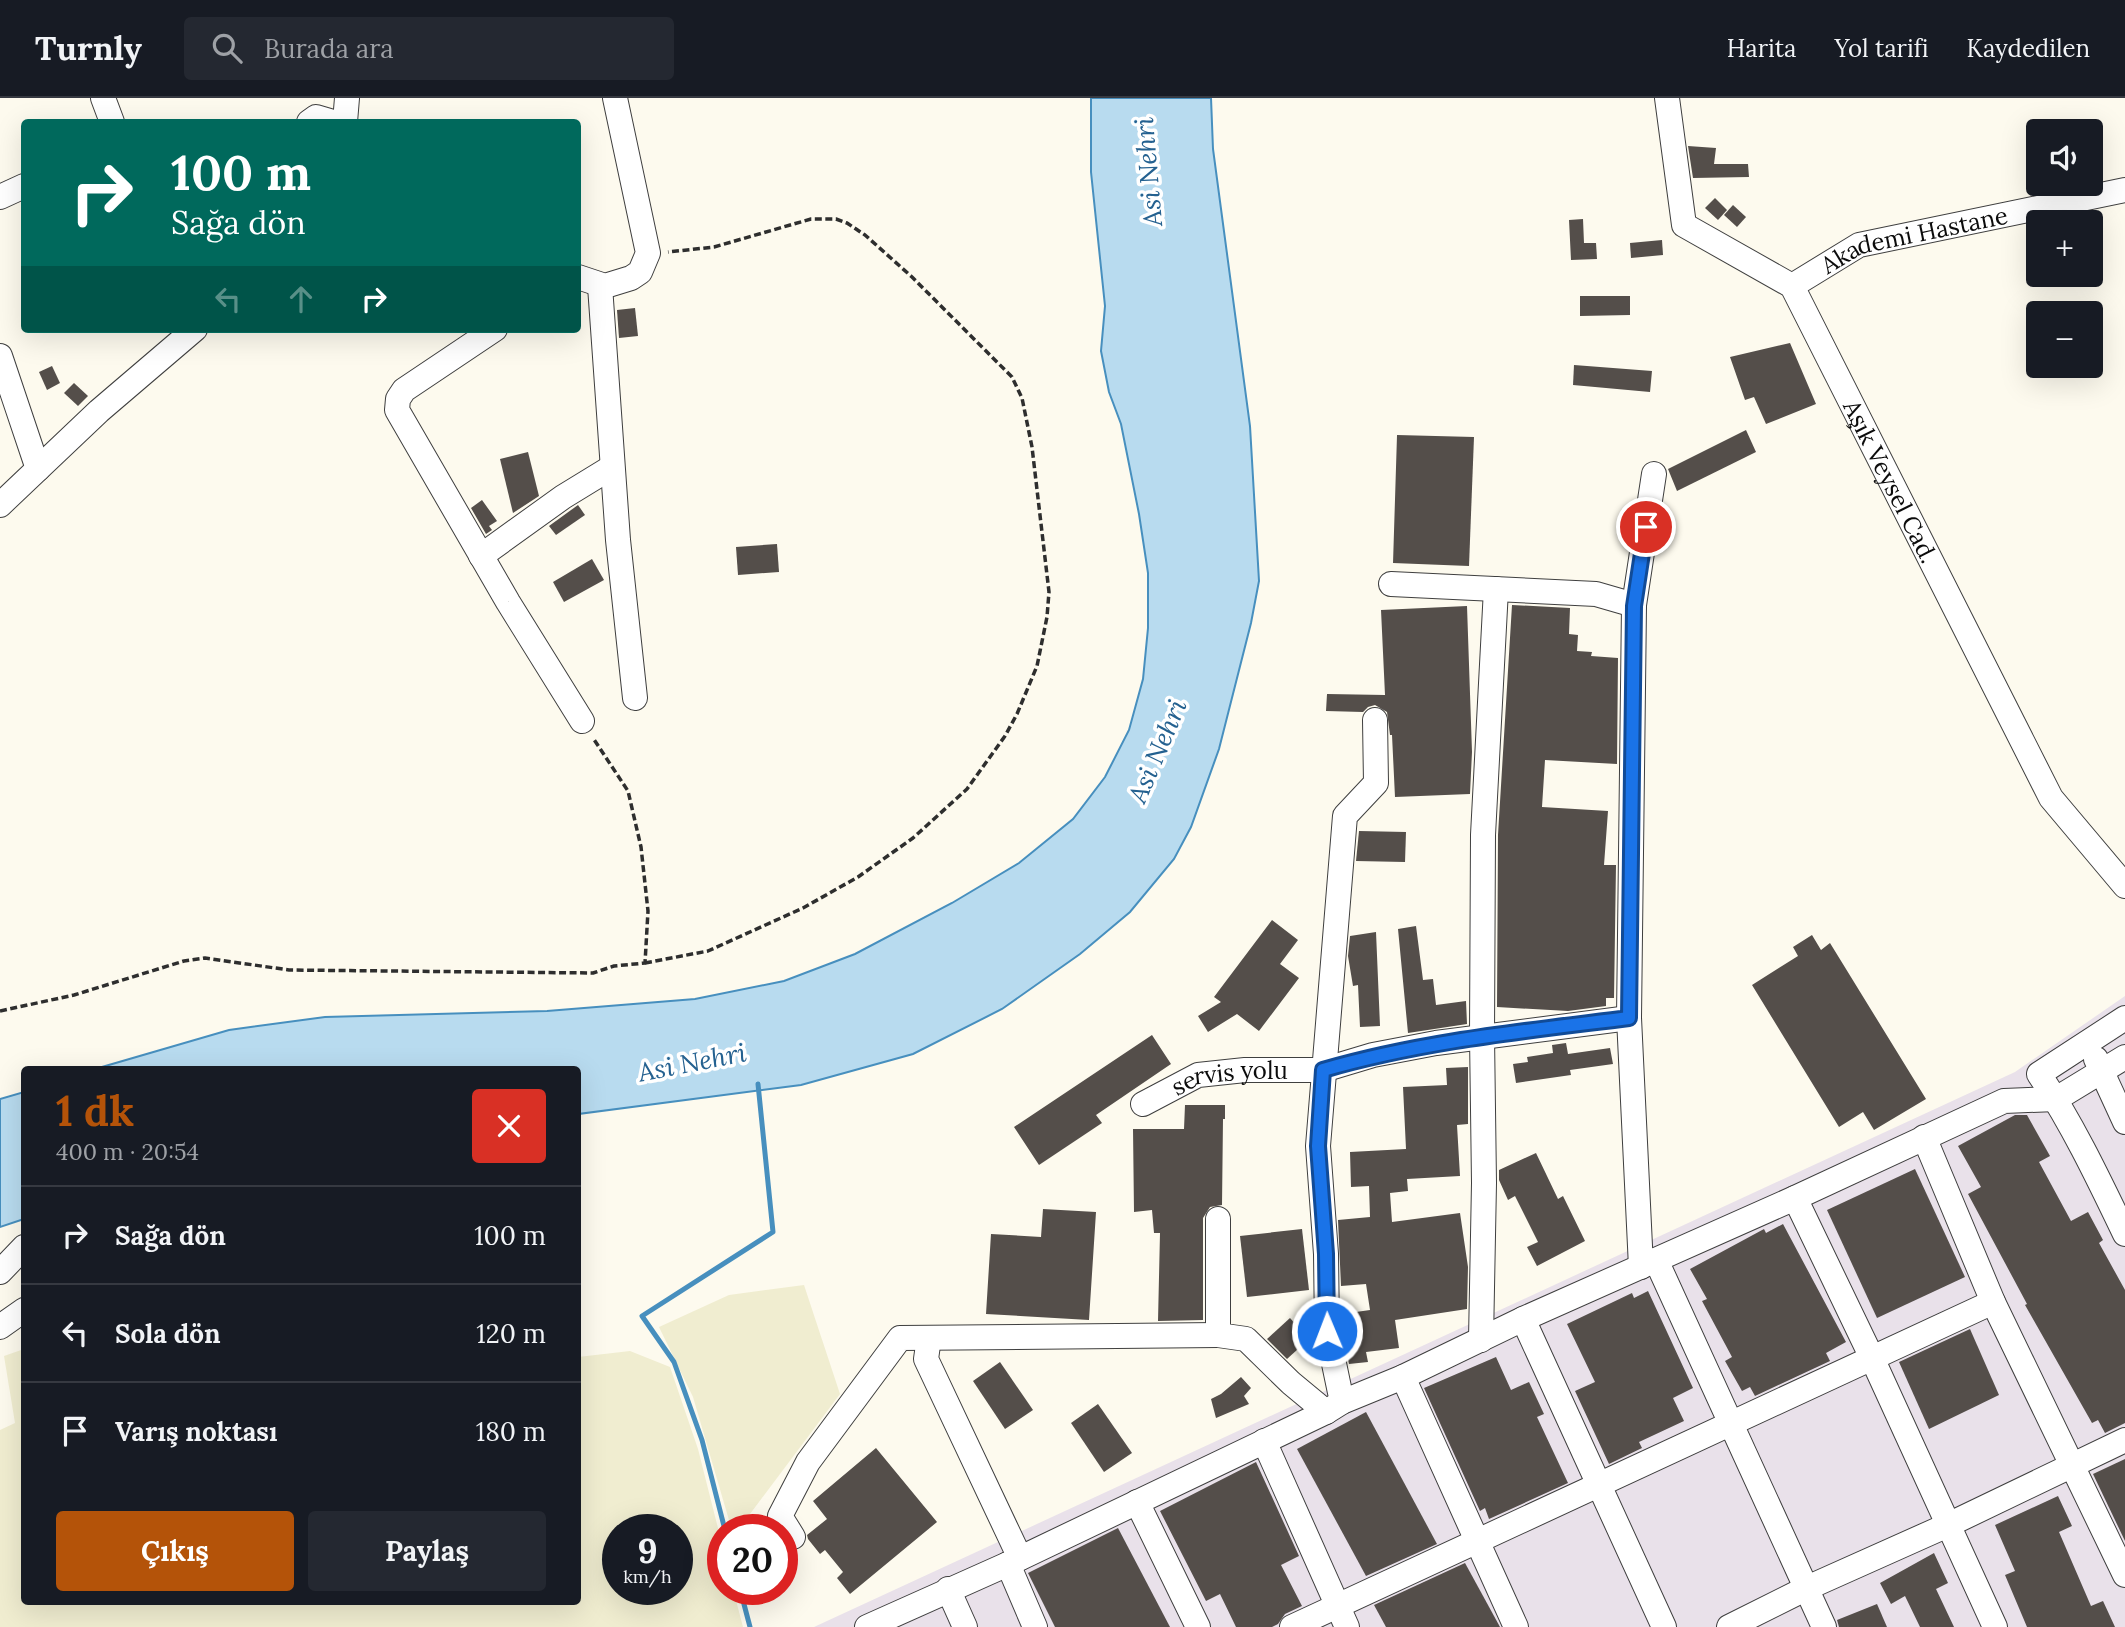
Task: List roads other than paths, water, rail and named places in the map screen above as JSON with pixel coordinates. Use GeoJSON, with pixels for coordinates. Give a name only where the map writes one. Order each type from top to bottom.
{"type":"FeatureCollection","features":[{"type":"Feature","properties":{"kind":"street"},"geometry":{"type":"LineString","coordinates":[[103,98],[111,119]]}},
{"type":"Feature","properties":{"kind":"street"},"geometry":{"type":"LineString","coordinates":[[345,119],[346,98]]}},
{"type":"Feature","properties":{"kind":"street"},"geometry":{"type":"LineString","coordinates":[[615,98],[648,253],[639,272],[631,278],[589,281],[612,467],[635,698]]}},
{"type":"Feature","properties":{"kind":"street"},"geometry":{"type":"LineString","coordinates":[[1667,98],[1684,225],[1792,286]]}},
{"type":"Feature","properties":{"kind":"street"},"geometry":{"type":"LineString","coordinates":[[0,197],[21,187]]}},
{"type":"Feature","properties":{"kind":"street","name":"Akademi Hastane"},"geometry":{"type":"LineString","coordinates":[[1792,286],[1859,245],[2125,190]]}},
{"type":"Feature","properties":{"kind":"street","name":"Aşık Veysel Cad."},"geometry":{"type":"LineString","coordinates":[[1792,286],[2051,798],[2125,886]]}},
{"type":"Feature","properties":{"kind":"street"},"geometry":{"type":"LineString","coordinates":[[0,505],[99,411],[190,333]]}},
{"type":"Feature","properties":{"kind":"street"},"geometry":{"type":"LineString","coordinates":[[489,333],[404,390],[396,404],[399,415],[481,556],[582,721]]}},
{"type":"Feature","properties":{"kind":"street"},"geometry":{"type":"LineString","coordinates":[[0,356],[38,469]]}},
{"type":"Feature","properties":{"kind":"street"},"geometry":{"type":"LineString","coordinates":[[481,556],[563,497],[612,467]]}},
{"type":"Feature","properties":{"kind":"street"},"geometry":{"type":"LineString","coordinates":[[1654,474],[1634,606],[1629,1018],[1648,1263],[1732,1424],[1824,1627]]}},
{"type":"Feature","properties":{"kind":"street"},"geometry":{"type":"LineString","coordinates":[[1391,584],[1597,594],[1634,606]]}},
{"type":"Feature","properties":{"kind":"street"},"geometry":{"type":"LineString","coordinates":[[1481,1340],[1484,1183],[1483,835],[1496,589]]}},
{"type":"Feature","properties":{"kind":"street"},"geometry":{"type":"LineString","coordinates":[[1334,1407],[1327,1331],[1326,1254],[1318,1146],[1345,816],[1376,783],[1375,720]]}},
{"type":"Feature","properties":{"kind":"street","name":"servis yolu"},"geometry":{"type":"LineString","coordinates":[[1143,1104],[1198,1075],[1245,1070],[1323,1070],[1373,1055],[1482,1036],[1629,1018]]}},
{"type":"Feature","properties":{"kind":"street"},"geometry":{"type":"LineString","coordinates":[[867,1627],[1014,1561],[1523,1319],[2004,1101],[2039,1074],[2125,1018]]}},
{"type":"Feature","properties":{"kind":"street"},"geometry":{"type":"LineString","coordinates":[[2087,1043],[2103,1071],[2125,1122]]}},
{"type":"Feature","properties":{"kind":"street"},"geometry":{"type":"LineString","coordinates":[[2004,1101],[2056,1099],[2125,1057]]}},
{"type":"Feature","properties":{"kind":"street"},"geometry":{"type":"LineString","coordinates":[[2039,1074],[2090,1160],[2125,1234]]}},
{"type":"Feature","properties":{"kind":"street"},"geometry":{"type":"LineString","coordinates":[[1924,1137],[1993,1302],[2125,1575]]}},
{"type":"Feature","properties":{"kind":"street"},"geometry":{"type":"LineString","coordinates":[[1795,1198],[1872,1358],[1995,1627]]}},
{"type":"Feature","properties":{"kind":"street"},"geometry":{"type":"LineString","coordinates":[[1218,1219],[1218,1335]]}},
{"type":"Feature","properties":{"kind":"street"},"geometry":{"type":"LineString","coordinates":[[0,1272],[21,1251]]}},
{"type":"Feature","properties":{"kind":"street"},"geometry":{"type":"LineString","coordinates":[[1292,1627],[1343,1617],[1477,1543],[1993,1302]]}},
{"type":"Feature","properties":{"kind":"street"},"geometry":{"type":"LineString","coordinates":[[0,1327],[21,1312]]}},
{"type":"Feature","properties":{"kind":"street"},"geometry":{"type":"LineString","coordinates":[[1523,1319],[1664,1627]]}},
{"type":"Feature","properties":{"kind":"street"},"geometry":{"type":"LineString","coordinates":[[781,1514],[808,1462],[901,1338],[1218,1335],[1246,1339],[1291,1384],[1334,1407]]}},
{"type":"Feature","properties":{"kind":"street"},"geometry":{"type":"LineString","coordinates":[[929,1338],[926,1359],[1014,1561],[1035,1627]]}},
{"type":"Feature","properties":{"kind":"street"},"geometry":{"type":"LineString","coordinates":[[1403,1377],[1516,1627]]}},
{"type":"Feature","properties":{"kind":"street"},"geometry":{"type":"LineString","coordinates":[[1729,1627],[2125,1440]]}},
{"type":"Feature","properties":{"kind":"street"},"geometry":{"type":"LineString","coordinates":[[1264,1441],[1343,1617]]}},
{"type":"Feature","properties":{"kind":"street"},"geometry":{"type":"LineString","coordinates":[[1137,1502],[1198,1627]]}},
{"type":"Feature","properties":{"kind":"street"},"geometry":{"type":"LineString","coordinates":[[948,1589],[965,1627]]}},
{"type":"Feature","properties":{"kind":"water","name":"Asi Nehri"},"geometry":{"type":"Polygon","coordinates":[[[1091,98],[1211,98],[1213,149],[1250,426],[1259,581],[1219,749],[1191,827],[1174,859],[1130,912],[1080,954],[1002,1009],[913,1054],[801,1085],[581,1114],[581,1066],[105,1066],[229,1030],[325,1017],[547,1011],[695,999],[784,981],[855,954],[952,903],[1019,863],[1073,819],[1105,777],[1129,730],[1143,679],[1148,628],[1148,573],[1139,514],[1121,424],[1109,392],[1101,351],[1105,306],[1091,172],[1091,98]]]}},
{"type":"Feature","properties":{"kind":"water"},"geometry":{"type":"Polygon","coordinates":[[[21,1093],[21,1220],[0,1227],[0,1099],[21,1093]]]}},
{"type":"Feature","properties":{"kind":"waterway"},"geometry":{"type":"LineString","coordinates":[[721,1514],[702,1440],[674,1362],[642,1316],[773,1232],[758,1084]]}},
{"type":"Feature","properties":{"kind":"waterway"},"geometry":{"type":"LineString","coordinates":[[744,1605],[750,1627]]}}]}
